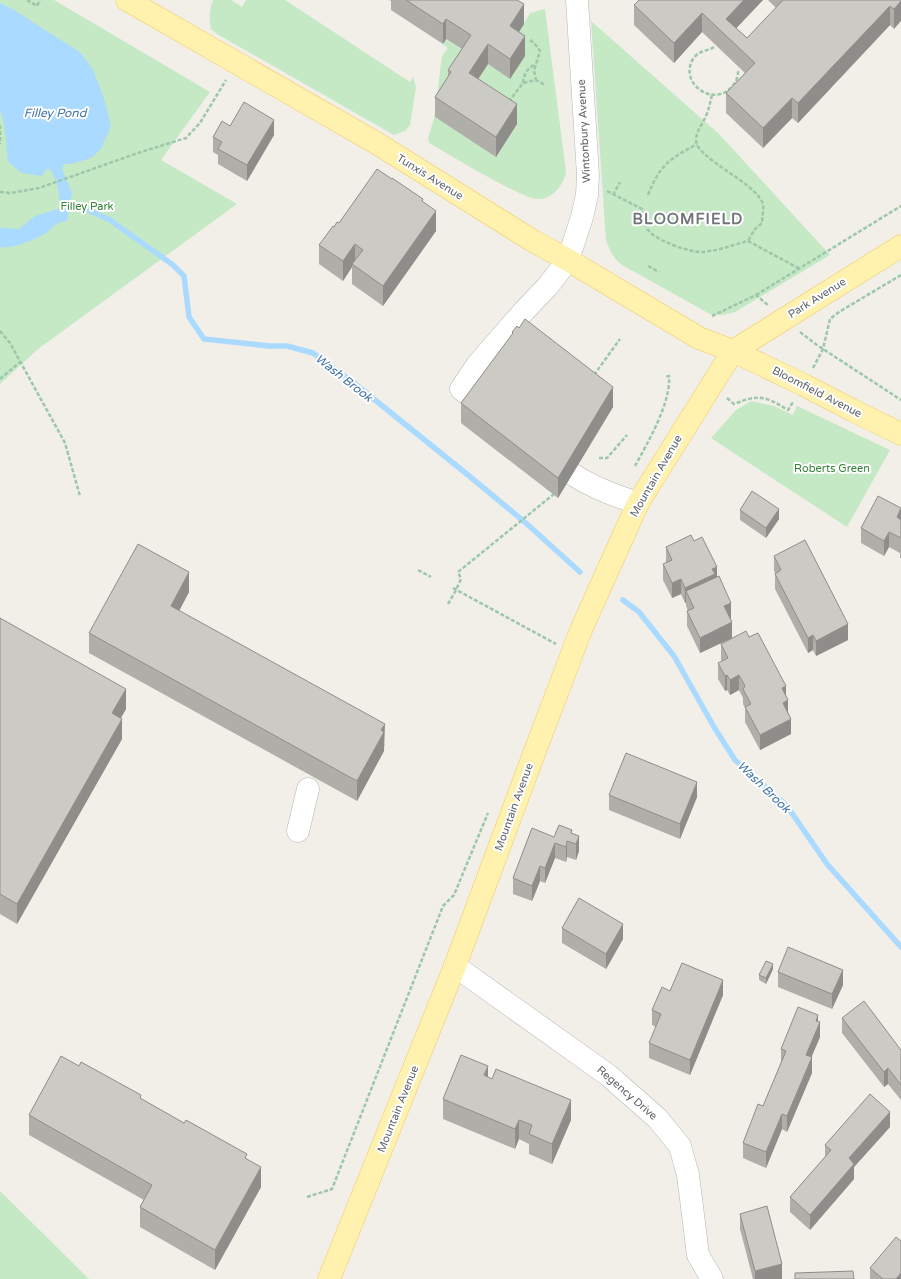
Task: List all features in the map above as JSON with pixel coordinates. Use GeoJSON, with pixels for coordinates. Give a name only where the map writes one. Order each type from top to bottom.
{"type":"FeatureCollection","features":[{"type":"Feature","properties":{"kind":"main road","name":"Tunxis Avenue"},"geometry":{"type":"LineString","coordinates":[[127,0],[378,144],[533,241],[568,260],[699,338],[733,351]]}},
{"type":"Feature","properties":{"kind":"main road","name":"Park Avenue"},"geometry":{"type":"LineString","coordinates":[[733,351],[901,246]]}},
{"type":"Feature","properties":{"kind":"main road","name":"Bloomfield Avenue"},"geometry":{"type":"LineString","coordinates":[[733,351],[804,384],[901,434]]}},
{"type":"Feature","properties":{"kind":"main road","name":"Mountain Avenue"},"geometry":{"type":"LineString","coordinates":[[329,1279],[455,966],[581,630],[638,503],[733,351]]}},
{"type":"Feature","properties":{"kind":"street","name":"Wintonbury Avenue"},"geometry":{"type":"LineString","coordinates":[[568,260],[585,203],[588,175],[577,0]]}},
{"type":"Feature","properties":{"kind":"street"},"geometry":{"type":"LineString","coordinates":[[472,398],[460,389],[477,365],[547,287],[568,260]]}},
{"type":"Feature","properties":{"kind":"street"},"geometry":{"type":"LineString","coordinates":[[572,474],[583,481],[619,497],[638,503]]}},
{"type":"Feature","properties":{"kind":"street"},"geometry":{"type":"LineString","coordinates":[[298,831],[308,789]]}},
{"type":"Feature","properties":{"kind":"street","name":"Regency Drive"},"geometry":{"type":"LineString","coordinates":[[455,966],[608,1076],[657,1118],[680,1146],[688,1175],[698,1255],[712,1279]]}},
{"type":"Feature","properties":{"kind":"path"},"geometry":{"type":"LineString","coordinates":[[27,0],[37,6],[40,0]]}},
{"type":"Feature","properties":{"kind":"path"},"geometry":{"type":"LineString","coordinates":[[530,40],[540,51],[540,56],[534,71],[536,80]]}},
{"type":"Feature","properties":{"kind":"path"},"geometry":{"type":"LineString","coordinates":[[714,47],[712,49],[700,52],[694,59],[690,69],[692,79],[696,87],[704,93],[712,95],[724,94],[736,83],[739,70]]}},
{"type":"Feature","properties":{"kind":"path"},"geometry":{"type":"LineString","coordinates":[[0,192],[11,193],[26,191],[186,138],[200,123],[236,62]]}},
{"type":"Feature","properties":{"kind":"path"},"geometry":{"type":"LineString","coordinates":[[503,96],[510,100],[523,83],[524,76],[529,67],[536,64]]}},
{"type":"Feature","properties":{"kind":"path"},"geometry":{"type":"LineString","coordinates":[[523,83],[536,80],[544,85]]}},
{"type":"Feature","properties":{"kind":"path"},"geometry":{"type":"LineString","coordinates":[[712,95],[710,107],[697,134],[697,144],[719,166],[753,191],[762,203],[764,211],[762,223],[755,229],[748,241]]}},
{"type":"Feature","properties":{"kind":"path"},"geometry":{"type":"LineString","coordinates":[[0,125],[0,144]]}},
{"type":"Feature","properties":{"kind":"path"},"geometry":{"type":"LineString","coordinates":[[648,195],[659,171],[669,161],[697,144]]}},
{"type":"Feature","properties":{"kind":"path"},"geometry":{"type":"LineString","coordinates":[[613,195],[620,182]]}},
{"type":"Feature","properties":{"kind":"path"},"geometry":{"type":"LineString","coordinates":[[603,189],[642,209],[644,222],[647,229],[652,234],[673,246],[686,250],[702,252],[748,241],[800,269]]}},
{"type":"Feature","properties":{"kind":"path"},"geometry":{"type":"LineString","coordinates":[[712,316],[756,295],[901,206]]}},
{"type":"Feature","properties":{"kind":"path"},"geometry":{"type":"LineString","coordinates":[[648,266],[659,272]]}},
{"type":"Feature","properties":{"kind":"path"},"geometry":{"type":"LineString","coordinates":[[727,398],[734,404],[760,396],[788,410],[823,349],[830,319],[839,312],[901,275]]}},
{"type":"Feature","properties":{"kind":"path"},"geometry":{"type":"LineString","coordinates":[[756,295],[783,319],[823,349],[901,400]]}},
{"type":"Feature","properties":{"kind":"path"},"geometry":{"type":"LineString","coordinates":[[0,331],[10,344],[65,443],[80,496]]}},
{"type":"Feature","properties":{"kind":"path"},"geometry":{"type":"LineString","coordinates":[[592,377],[620,339]]}},
{"type":"Feature","properties":{"kind":"path"},"geometry":{"type":"LineString","coordinates":[[0,379],[20,362]]}},
{"type":"Feature","properties":{"kind":"path"},"geometry":{"type":"LineString","coordinates":[[635,467],[658,420],[668,393],[670,385],[669,376],[665,377]]}},
{"type":"Feature","properties":{"kind":"path"},"geometry":{"type":"LineString","coordinates":[[599,458],[607,458],[627,435]]}},
{"type":"Feature","properties":{"kind":"path"},"geometry":{"type":"LineString","coordinates":[[448,604],[461,579],[458,572],[554,494]]}},
{"type":"Feature","properties":{"kind":"path"},"geometry":{"type":"LineString","coordinates":[[418,570],[431,577]]}},
{"type":"Feature","properties":{"kind":"path"},"geometry":{"type":"LineString","coordinates":[[453,588],[556,644]]}},
{"type":"Feature","properties":{"kind":"path"},"geometry":{"type":"LineString","coordinates":[[553,650],[560,637]]}},
{"type":"Feature","properties":{"kind":"path"},"geometry":{"type":"LineString","coordinates":[[307,1197],[332,1189],[443,906],[454,895],[489,811]]}},
{"type":"Feature","properties":{"kind":"green space","name":"Filley Park"},"geometry":{"type":"Polygon","coordinates":[[[0,0],[54,0],[210,92],[161,160],[237,204],[38,349],[0,384],[0,0]]]}},
{"type":"Feature","properties":{"kind":"green space"},"geometry":{"type":"Polygon","coordinates":[[[213,0],[231,0],[242,7],[246,0],[285,0],[410,82],[413,77],[416,87],[410,125],[405,131],[394,135],[217,34],[211,29],[210,22],[210,11],[213,0]]]}},
{"type":"Feature","properties":{"kind":"green space"},"geometry":{"type":"Polygon","coordinates":[[[545,9],[566,172],[563,181],[553,194],[539,199],[526,196],[492,179],[429,143],[428,138],[434,119],[442,56],[448,48],[443,44],[445,39],[471,55],[448,89],[451,92],[435,117],[497,156],[517,124],[469,93],[488,64],[511,78],[525,56],[510,46],[530,13],[545,9]]]}},
{"type":"Feature","properties":{"kind":"green space"},"geometry":{"type":"Polygon","coordinates":[[[591,21],[719,134],[830,255],[735,312],[722,315],[710,314],[622,265],[616,260],[606,240],[591,21]]]}},
{"type":"Feature","properties":{"kind":"green space","name":"Roberts Green"},"geometry":{"type":"Polygon","coordinates":[[[751,401],[774,406],[793,415],[797,406],[890,450],[847,527],[711,438],[736,410],[751,401]]]}},
{"type":"Feature","properties":{"kind":"green space"},"geometry":{"type":"Polygon","coordinates":[[[0,1191],[89,1279],[0,1279],[0,1191]]]}},
{"type":"Feature","properties":{"kind":"water","name":"Filley Pond"},"geometry":{"type":"Polygon","coordinates":[[[0,3],[14,10],[81,53],[93,70],[103,95],[111,126],[101,149],[91,158],[71,164],[64,164],[62,169],[72,193],[67,221],[57,224],[46,233],[30,241],[11,247],[0,247],[0,228],[19,229],[35,216],[61,208],[56,181],[48,168],[41,176],[22,173],[8,162],[5,129],[0,111],[0,3]]]}},
{"type":"Feature","properties":{"kind":"building"},"geometry":{"type":"Polygon","coordinates":[[[406,0],[517,0],[524,4],[510,26],[525,36],[510,59],[488,44],[469,73],[517,104],[496,137],[435,97],[451,72],[448,70],[471,35],[446,19],[443,24],[406,0]]]}},
{"type":"Feature","properties":{"kind":"building"},"geometry":{"type":"Polygon","coordinates":[[[639,0],[744,0],[726,19],[747,38],[783,0],[901,1],[894,9],[890,6],[798,103],[792,98],[763,128],[726,93],[755,63],[702,13],[674,43],[634,5],[639,0]]]}},
{"type":"Feature","properties":{"kind":"building"},"geometry":{"type":"Polygon","coordinates":[[[244,102],[274,120],[247,165],[218,149],[222,142],[213,137],[222,121],[230,126],[244,102]]]}},
{"type":"Feature","properties":{"kind":"building"},"geometry":{"type":"Polygon","coordinates":[[[377,169],[423,199],[422,201],[436,211],[383,286],[352,264],[363,250],[355,244],[343,261],[319,245],[333,226],[334,227],[337,222],[339,223],[377,169]]]}},
{"type":"Feature","properties":{"kind":"building"},"geometry":{"type":"Polygon","coordinates":[[[525,319],[613,387],[558,478],[461,403],[513,333],[512,332],[517,326],[519,328],[525,319]]]}},
{"type":"Feature","properties":{"kind":"building"},"geometry":{"type":"Polygon","coordinates":[[[752,491],[779,509],[766,528],[740,510],[752,491]]]}},
{"type":"Feature","properties":{"kind":"building"},"geometry":{"type":"Polygon","coordinates":[[[878,496],[901,508],[897,517],[901,520],[901,538],[889,532],[884,541],[861,528],[878,496]]]}},
{"type":"Feature","properties":{"kind":"building"},"geometry":{"type":"Polygon","coordinates":[[[691,535],[694,541],[702,537],[717,567],[712,569],[715,574],[685,588],[681,579],[672,583],[663,564],[672,560],[666,547],[691,535]]]}},
{"type":"Feature","properties":{"kind":"building"},"geometry":{"type":"Polygon","coordinates":[[[805,540],[848,624],[816,641],[813,635],[808,638],[775,574],[781,570],[774,556],[805,540]]]}},
{"type":"Feature","properties":{"kind":"building"},"geometry":{"type":"Polygon","coordinates":[[[138,544],[189,572],[171,606],[385,724],[381,730],[384,732],[357,781],[89,633],[138,544]]]}},
{"type":"Feature","properties":{"kind":"building"},"geometry":{"type":"Polygon","coordinates":[[[719,576],[731,603],[724,606],[732,622],[700,638],[687,611],[694,608],[686,591],[719,576]]]}},
{"type":"Feature","properties":{"kind":"building"},"geometry":{"type":"Polygon","coordinates":[[[0,618],[126,689],[112,713],[122,719],[17,904],[0,894],[0,618]]]}},
{"type":"Feature","properties":{"kind":"building"},"geometry":{"type":"Polygon","coordinates":[[[746,631],[749,637],[758,633],[786,686],[782,688],[788,700],[783,703],[791,719],[760,735],[745,707],[751,704],[743,689],[745,686],[739,675],[730,680],[727,675],[725,676],[718,663],[728,658],[721,644],[746,631]]]}},
{"type":"Feature","properties":{"kind":"building"},"geometry":{"type":"Polygon","coordinates":[[[626,753],[697,782],[680,824],[609,795],[626,753]]]}},
{"type":"Feature","properties":{"kind":"building"},"geometry":{"type":"Polygon","coordinates":[[[559,825],[572,830],[571,833],[579,836],[576,844],[567,841],[566,847],[555,843],[545,868],[540,866],[532,886],[513,878],[532,828],[554,837],[559,825]]]}},
{"type":"Feature","properties":{"kind":"building"},"geometry":{"type":"Polygon","coordinates":[[[579,898],[623,924],[606,954],[562,928],[579,898]]]}},
{"type":"Feature","properties":{"kind":"building"},"geometry":{"type":"Polygon","coordinates":[[[788,947],[843,970],[832,994],[778,972],[788,947]]]}},
{"type":"Feature","properties":{"kind":"building"},"geometry":{"type":"Polygon","coordinates":[[[766,961],[773,964],[766,978],[759,975],[766,961]]]}},
{"type":"Feature","properties":{"kind":"building"},"geometry":{"type":"Polygon","coordinates":[[[682,963],[723,980],[690,1060],[649,1043],[661,1014],[652,1010],[662,987],[670,991],[682,963]]]}},
{"type":"Feature","properties":{"kind":"building"},"geometry":{"type":"Polygon","coordinates":[[[864,1001],[901,1050],[901,1085],[888,1068],[884,1072],[842,1018],[864,1001]]]}},
{"type":"Feature","properties":{"kind":"building"},"geometry":{"type":"Polygon","coordinates":[[[798,1007],[818,1015],[816,1021],[820,1022],[806,1055],[812,1057],[787,1116],[782,1114],[766,1152],[743,1143],[758,1104],[763,1106],[786,1051],[781,1049],[798,1007]]]}},
{"type":"Feature","properties":{"kind":"building"},"geometry":{"type":"Polygon","coordinates":[[[461,1055],[488,1066],[484,1075],[492,1079],[496,1069],[571,1100],[552,1144],[529,1134],[532,1125],[519,1120],[515,1129],[443,1099],[461,1055]]]}},
{"type":"Feature","properties":{"kind":"building"},"geometry":{"type":"Polygon","coordinates":[[[61,1056],[79,1066],[81,1062],[141,1095],[140,1098],[184,1123],[186,1120],[247,1154],[245,1158],[261,1167],[215,1250],[140,1207],[152,1185],[29,1115],[61,1056]]]}},
{"type":"Feature","properties":{"kind":"building"},"geometry":{"type":"Polygon","coordinates":[[[870,1094],[890,1112],[849,1158],[854,1164],[810,1215],[790,1197],[831,1150],[825,1145],[870,1094]]]}},
{"type":"Feature","properties":{"kind":"building"},"geometry":{"type":"Polygon","coordinates":[[[767,1206],[782,1264],[755,1271],[740,1214],[767,1206]]]}},
{"type":"Feature","properties":{"kind":"building"},"geometry":{"type":"Polygon","coordinates":[[[896,1237],[901,1241],[901,1273],[896,1279],[883,1279],[870,1268],[896,1237]]]}},
{"type":"Feature","properties":{"kind":"building"},"geometry":{"type":"Polygon","coordinates":[[[853,1271],[854,1279],[795,1279],[795,1273],[853,1271]]]}},
{"type":"Feature","properties":{"kind":"waterway","name":"Wash Brook"},"geometry":{"type":"LineString","coordinates":[[70,205],[86,209],[110,220],[173,265],[184,276],[189,317],[204,339],[269,346],[287,346],[313,353],[354,383],[468,475],[527,524],[580,572]]}},
{"type":"Feature","properties":{"kind":"waterway","name":"Wash Brook"},"geometry":{"type":"LineString","coordinates":[[623,600],[639,612],[674,656],[714,727],[735,760],[787,806],[827,864],[901,947]]}},
{"type":"Feature","properties":{"kind":"district","name":"BLOOMFIELD"},"geometry":{"type":"Point","coordinates":[688,219]}}]}
